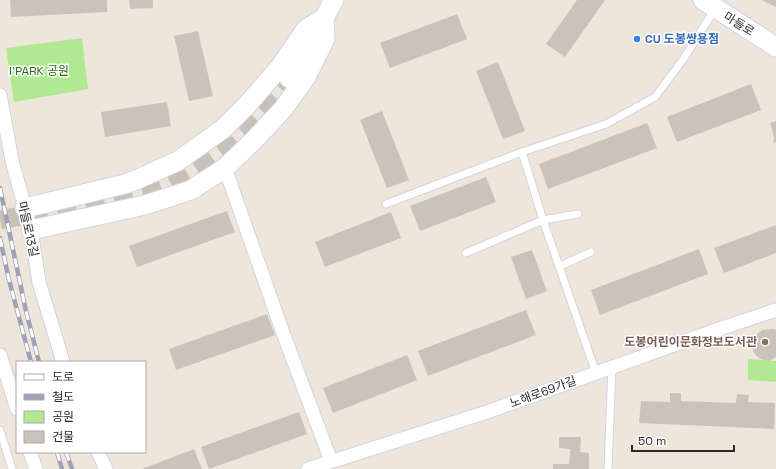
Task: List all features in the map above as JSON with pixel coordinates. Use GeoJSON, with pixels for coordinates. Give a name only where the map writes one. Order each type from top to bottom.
{"type":"FeatureCollection","features":[{"type":"Feature","properties":{"kind":"street"},"geometry":{"type":"LineString","coordinates":[[289,78],[305,53],[334,0]]}},
{"type":"Feature","properties":{"kind":"street","name":"마들로"},"geometry":{"type":"LineString","coordinates":[[709,4],[776,47]]}},
{"type":"Feature","properties":{"kind":"street"},"geometry":{"type":"LineString","coordinates":[[31,230],[145,205],[191,190],[225,168],[283,109],[306,77],[325,39],[324,18]]}},
{"type":"Feature","properties":{"kind":"street"},"geometry":{"type":"LineString","coordinates":[[25,208],[136,180],[178,161],[223,129],[247,105],[280,67],[306,29],[324,18]]}},
{"type":"Feature","properties":{"kind":"street","name":"마들로13길"},"geometry":{"type":"LineString","coordinates":[[0,95],[12,161],[31,230],[39,282],[63,361]]}},
{"type":"Feature","properties":{"kind":"street"},"geometry":{"type":"LineString","coordinates":[[225,168],[283,333],[332,461]]}},
{"type":"Feature","properties":{"kind":"street"},"geometry":{"type":"LineString","coordinates":[[136,180],[131,188],[131,194],[135,200],[145,205]]}},
{"type":"Feature","properties":{"kind":"street","name":"노해로69가길"},"geometry":{"type":"LineString","coordinates":[[308,469],[487,412],[776,310]]}},
{"type":"Feature","properties":{"kind":"street"},"geometry":{"type":"LineString","coordinates":[[0,355],[16,406]]}},
{"type":"Feature","properties":{"kind":"street"},"geometry":{"type":"LineString","coordinates":[[30,453],[36,469]]}},
{"type":"Feature","properties":{"kind":"street"},"geometry":{"type":"LineString","coordinates":[[98,453],[106,469]]}},
{"type":"Feature","properties":{"kind":"lane"},"geometry":{"type":"LineString","coordinates":[[386,204],[522,152],[606,124],[655,97],[682,61],[709,4]]}},
{"type":"Feature","properties":{"kind":"lane"},"geometry":{"type":"LineString","coordinates":[[522,152],[596,373]]}},
{"type":"Feature","properties":{"kind":"lane"},"geometry":{"type":"LineString","coordinates":[[466,253],[544,220],[578,214]]}},
{"type":"Feature","properties":{"kind":"lane"},"geometry":{"type":"LineString","coordinates":[[560,266],[591,252]]}},
{"type":"Feature","properties":{"kind":"lane"},"geometry":{"type":"LineString","coordinates":[[608,469],[612,367]]}},
{"type":"Feature","properties":{"kind":"lane"},"geometry":{"type":"LineString","coordinates":[[0,430],[12,469]]}},
{"type":"Feature","properties":{"kind":"green space","name":"I'PARK 공원"},"geometry":{"type":"Polygon","coordinates":[[[82,38],[88,89],[14,102],[6,48],[82,38]]]}},
{"type":"Feature","properties":{"kind":"green space"},"geometry":{"type":"Polygon","coordinates":[[[748,359],[776,361],[776,382],[748,380],[748,359]]]}},
{"type":"Feature","properties":{"kind":"building"},"geometry":{"type":"Polygon","coordinates":[[[10,0],[107,0],[107,12],[11,17],[10,0]]]}},
{"type":"Feature","properties":{"kind":"building"},"geometry":{"type":"Polygon","coordinates":[[[129,0],[153,0],[153,8],[130,9],[129,0]]]}},
{"type":"Feature","properties":{"kind":"building"},"geometry":{"type":"Polygon","coordinates":[[[577,0],[605,0],[565,57],[546,44],[577,0]]]}},
{"type":"Feature","properties":{"kind":"building"},"geometry":{"type":"Polygon","coordinates":[[[762,0],[776,0],[776,7],[762,0]]]}},
{"type":"Feature","properties":{"kind":"building"},"geometry":{"type":"Polygon","coordinates":[[[457,14],[467,39],[390,68],[380,43],[457,14]]]}},
{"type":"Feature","properties":{"kind":"building"},"geometry":{"type":"Polygon","coordinates":[[[198,31],[213,96],[189,101],[174,36],[198,31]]]}},
{"type":"Feature","properties":{"kind":"building"},"geometry":{"type":"Polygon","coordinates":[[[498,62],[525,131],[503,139],[476,71],[498,62]]]}},
{"type":"Feature","properties":{"kind":"building"},"geometry":{"type":"Polygon","coordinates":[[[751,84],[761,110],[677,142],[667,117],[751,84]]]}},
{"type":"Feature","properties":{"kind":"building"},"geometry":{"type":"Polygon","coordinates":[[[167,102],[171,126],[105,137],[101,112],[167,102]]]}},
{"type":"Feature","properties":{"kind":"building"},"geometry":{"type":"Polygon","coordinates":[[[382,111],[409,180],[387,188],[360,120],[382,111]]]}},
{"type":"Feature","properties":{"kind":"building"},"geometry":{"type":"Polygon","coordinates":[[[776,121],[776,143],[773,142],[774,137],[770,123],[776,121]]]}},
{"type":"Feature","properties":{"kind":"building"},"geometry":{"type":"Polygon","coordinates":[[[647,123],[657,148],[548,189],[539,164],[647,123]]]}},
{"type":"Feature","properties":{"kind":"building"},"geometry":{"type":"Polygon","coordinates":[[[486,177],[496,202],[420,231],[410,206],[486,177]]]}},
{"type":"Feature","properties":{"kind":"building"},"geometry":{"type":"Polygon","coordinates":[[[227,211],[235,232],[137,267],[129,246],[227,211]]]}},
{"type":"Feature","properties":{"kind":"building"},"geometry":{"type":"Polygon","coordinates":[[[391,212],[401,238],[325,267],[315,242],[391,212]]]}},
{"type":"Feature","properties":{"kind":"building"},"geometry":{"type":"Polygon","coordinates":[[[776,225],[776,253],[724,273],[714,248],[776,225]]]}},
{"type":"Feature","properties":{"kind":"building"},"geometry":{"type":"Polygon","coordinates":[[[699,249],[708,274],[600,315],[591,290],[699,249]]]}},
{"type":"Feature","properties":{"kind":"building"},"geometry":{"type":"Polygon","coordinates":[[[532,250],[547,291],[526,299],[511,257],[532,250]]]}},
{"type":"Feature","properties":{"kind":"building"},"geometry":{"type":"Polygon","coordinates":[[[526,310],[536,335],[428,376],[418,351],[526,310]]]}},
{"type":"Feature","properties":{"kind":"building"},"geometry":{"type":"Polygon","coordinates":[[[267,314],[275,335],[176,370],[169,349],[267,314]]]}},
{"type":"Feature","properties":{"kind":"building","name":"도봉어린이문화정보도서관"},"geometry":{"type":"Polygon","coordinates":[[[762,330],[776,330],[776,357],[769,361],[760,359],[754,353],[752,347],[754,337],[762,330]]]}},
{"type":"Feature","properties":{"kind":"building"},"geometry":{"type":"Polygon","coordinates":[[[407,355],[417,380],[333,413],[323,388],[407,355]]]}},
{"type":"Feature","properties":{"kind":"building"},"geometry":{"type":"Polygon","coordinates":[[[670,393],[681,393],[681,401],[736,403],[737,394],[749,395],[748,402],[775,403],[774,429],[639,423],[641,401],[670,402],[670,393]]]}},
{"type":"Feature","properties":{"kind":"building"},"geometry":{"type":"Polygon","coordinates":[[[299,412],[307,434],[209,469],[201,447],[299,412]]]}},
{"type":"Feature","properties":{"kind":"building"},"geometry":{"type":"Polygon","coordinates":[[[559,437],[581,437],[580,452],[589,453],[589,469],[553,469],[553,464],[569,464],[570,449],[559,448],[559,437]]]}},
{"type":"Feature","properties":{"kind":"building"},"geometry":{"type":"Polygon","coordinates":[[[194,449],[202,469],[142,469],[194,449]]]}},
{"type":"Feature","properties":{"kind":"tunnel"},"geometry":{"type":"LineString","coordinates":[[0,220],[107,199],[146,189],[168,180],[203,160],[234,136],[263,108],[289,78]]}},
{"type":"Feature","properties":{"kind":"railway"},"geometry":{"type":"LineString","coordinates":[[0,188],[26,311],[39,361]]}},
{"type":"Feature","properties":{"kind":"railway"},"geometry":{"type":"LineString","coordinates":[[0,238],[9,280],[31,361]]}},
{"type":"Feature","properties":{"kind":"railway"},"geometry":{"type":"LineString","coordinates":[[57,453],[62,469]]}},
{"type":"Feature","properties":{"kind":"railway"},"geometry":{"type":"LineString","coordinates":[[66,453],[72,469]]}},
{"type":"Feature","properties":{"kind":"place","name":"CU 도봉쌍용점"},"geometry":{"type":"Point","coordinates":[637,39]}},
{"type":"Feature","properties":{"kind":"place","name":"도봉어린이문화정보도서관"},"geometry":{"type":"Point","coordinates":[765,342]}}]}
